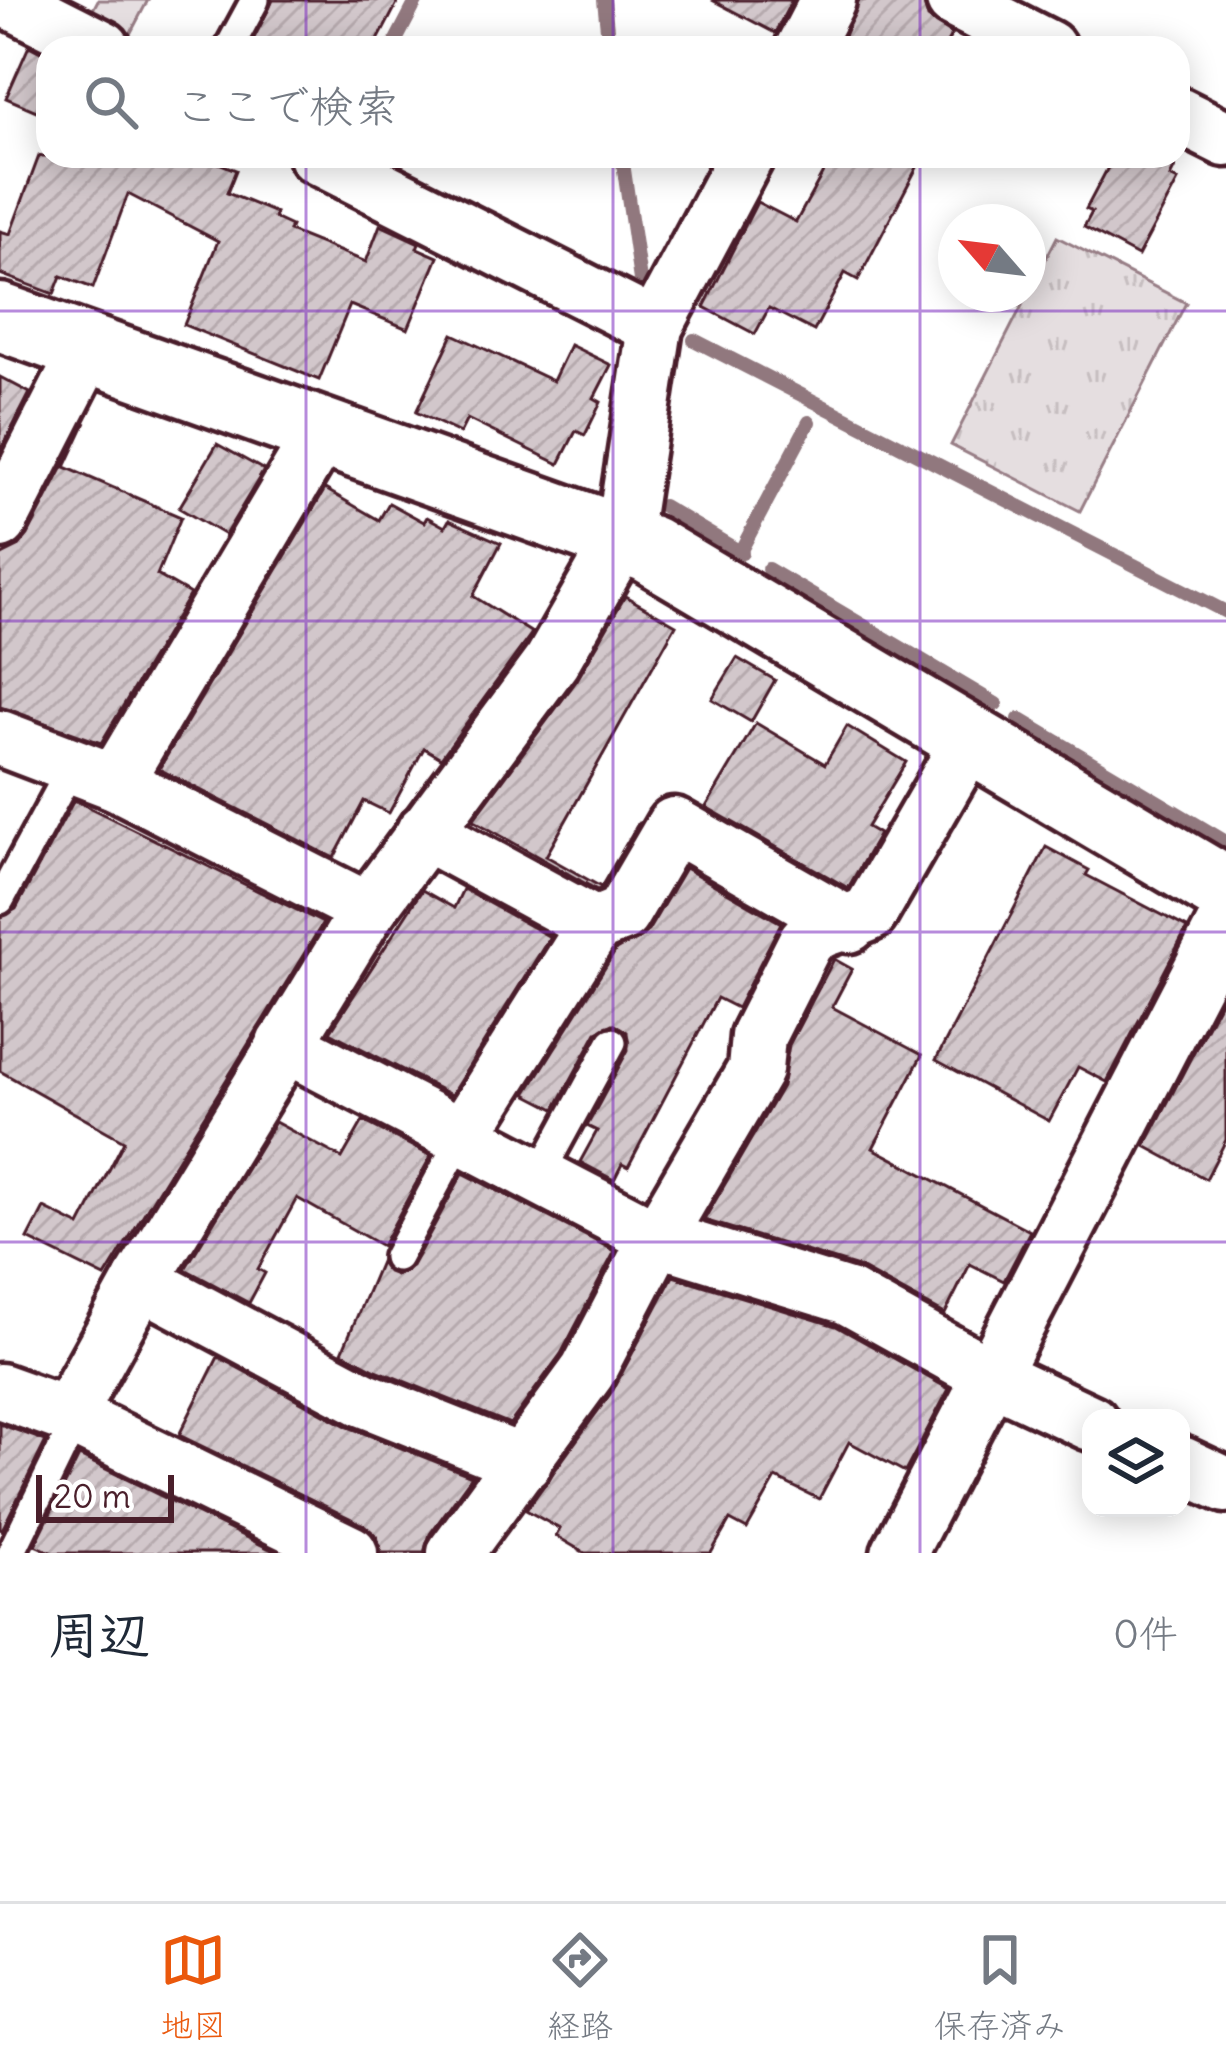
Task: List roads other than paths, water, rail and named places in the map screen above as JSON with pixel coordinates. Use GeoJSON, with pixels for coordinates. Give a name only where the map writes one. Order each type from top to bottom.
{"type":"FeatureCollection","features":[{"type":"Feature","properties":{"kind":"street"},"geometry":{"type":"LineString","coordinates":[[808,36],[828,0]]}},
{"type":"Feature","properties":{"kind":"street"},"geometry":{"type":"LineString","coordinates":[[954,0],[1024,36]]}},
{"type":"Feature","properties":{"kind":"street"},"geometry":{"type":"LineString","coordinates":[[14,1],[80,36]]}},
{"type":"Feature","properties":{"kind":"street"},"geometry":{"type":"LineString","coordinates":[[1190,121],[1226,139]]}},
{"type":"Feature","properties":{"kind":"street"},"geometry":{"type":"LineString","coordinates":[[340,168],[655,327]]}},
{"type":"Feature","properties":{"kind":"street"},"geometry":{"type":"LineString","coordinates":[[71,1418],[141,1281],[284,1044],[368,910],[552,661],[623,537],[655,327],[740,168]]}},
{"type":"Feature","properties":{"kind":"street"},"geometry":{"type":"LineString","coordinates":[[0,317],[623,537],[1226,891]]}},
{"type":"Feature","properties":{"kind":"street"},"geometry":{"type":"LineString","coordinates":[[0,521],[88,349]]}},
{"type":"Feature","properties":{"kind":"street"},"geometry":{"type":"LineString","coordinates":[[93,775],[323,431]]}},
{"type":"Feature","properties":{"kind":"street"},"geometry":{"type":"LineString","coordinates":[[0,738],[93,775],[368,910]]}},
{"type":"Feature","properties":{"kind":"street"},"geometry":{"type":"LineString","coordinates":[[455,1553],[588,1371],[657,1238],[755,1070],[758,1036],[806,941],[818,929],[849,925],[870,913],[970,740]]}},
{"type":"Feature","properties":{"kind":"street"},"geometry":{"type":"LineString","coordinates":[[462,1136],[595,925],[622,914],[674,825],[849,925]]}},
{"type":"Feature","properties":{"kind":"street"},"geometry":{"type":"LineString","coordinates":[[424,832],[595,925]]}},
{"type":"Feature","properties":{"kind":"street"},"geometry":{"type":"LineString","coordinates":[[899,1553],[1226,921]]}},
{"type":"Feature","properties":{"kind":"street"},"geometry":{"type":"LineString","coordinates":[[284,1044],[657,1238],[848,1298],[991,1376],[1082,1419]]}},
{"type":"Feature","properties":{"kind":"street"},"geometry":{"type":"LineString","coordinates":[[141,1281],[363,1399],[524,1462]]}},
{"type":"Feature","properties":{"kind":"street"},"geometry":{"type":"LineString","coordinates":[[0,1391],[71,1418],[350,1553]]}},
{"type":"Feature","properties":{"kind":"street"},"geometry":{"type":"LineString","coordinates":[[1190,1468],[1226,1485]]}},
{"type":"Feature","properties":{"kind":"lane"},"geometry":{"type":"LineString","coordinates":[[236,36],[255,0]]}},
{"type":"Feature","properties":{"kind":"lane"},"geometry":{"type":"LineString","coordinates":[[0,900],[93,775]]}},
{"type":"Feature","properties":{"kind":"lane"},"geometry":{"type":"LineString","coordinates":[[539,1176],[612,1042]]}},
{"type":"Feature","properties":{"kind":"lane"},"geometry":{"type":"LineString","coordinates":[[397,1257],[462,1136]]}},
{"type":"Feature","properties":{"kind":"lane"},"geometry":{"type":"LineString","coordinates":[[11,1553],[71,1418]]}},
{"type":"Feature","properties":{"kind":"waterway"},"geometry":{"type":"LineString","coordinates":[[398,36],[417,0]]}},
{"type":"Feature","properties":{"kind":"waterway"},"geometry":{"type":"LineString","coordinates":[[604,0],[608,36]]}},
{"type":"Feature","properties":{"kind":"waterway"},"geometry":{"type":"LineString","coordinates":[[624,168],[641,287]]}},
{"type":"Feature","properties":{"kind":"waterway"},"geometry":{"type":"LineString","coordinates":[[694,340],[1226,612]]}},
{"type":"Feature","properties":{"kind":"waterway"},"geometry":{"type":"LineString","coordinates":[[740,552],[809,422]]}},
{"type":"Feature","properties":{"kind":"waterway"},"geometry":{"type":"LineString","coordinates":[[663,506],[742,553]]}},
{"type":"Feature","properties":{"kind":"waterway"},"geometry":{"type":"LineString","coordinates":[[768,569],[996,704]]}},
{"type":"Feature","properties":{"kind":"waterway"},"geometry":{"type":"LineString","coordinates":[[1019,719],[1226,842]]}}]}
